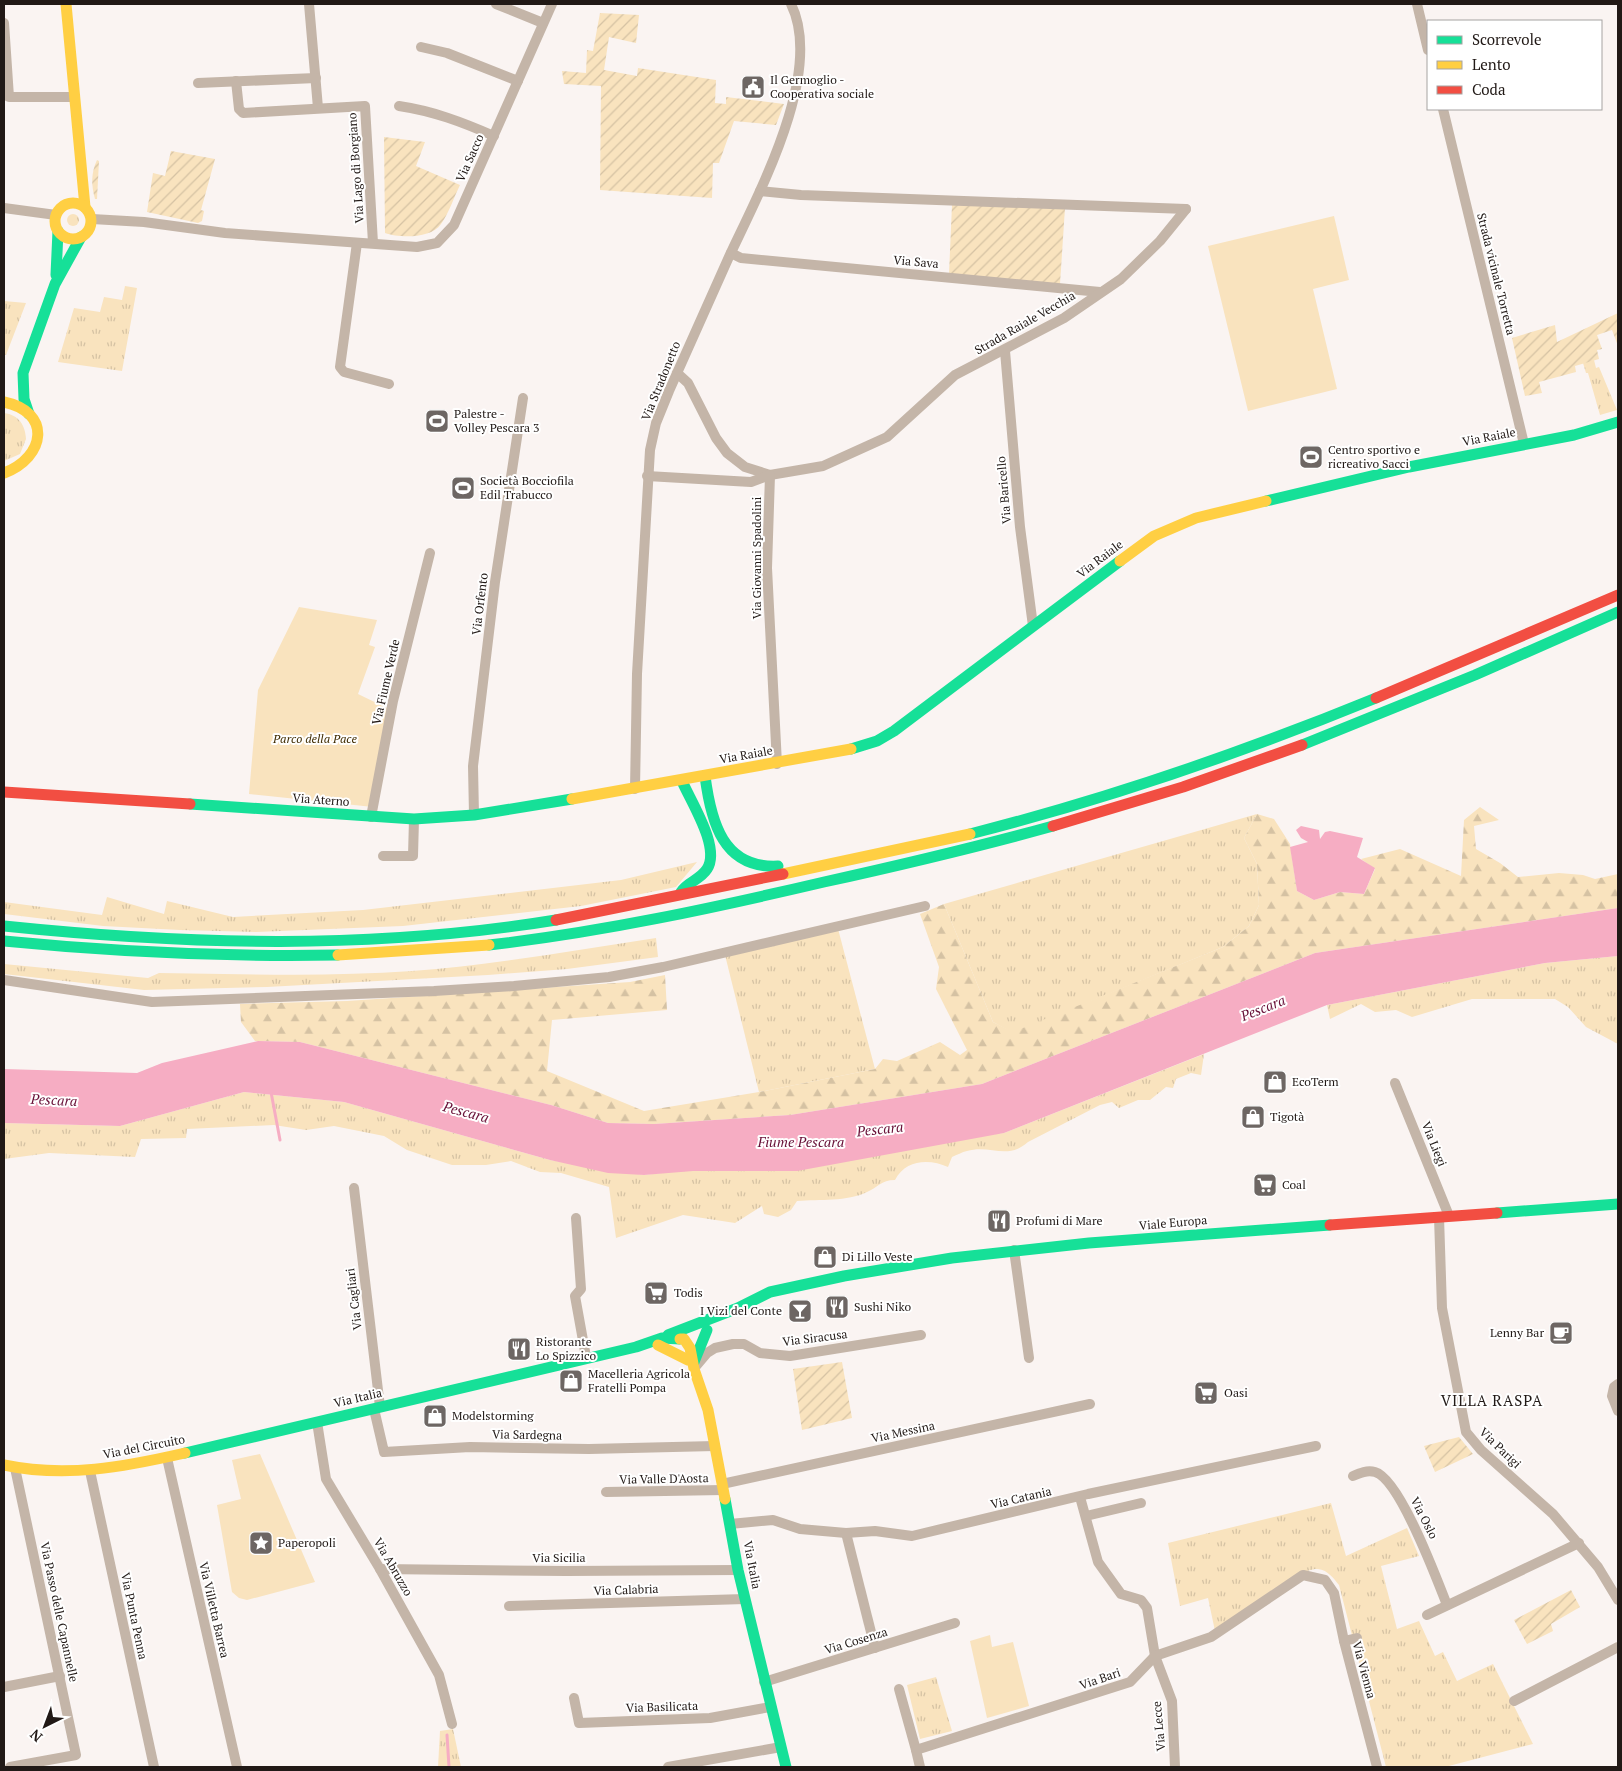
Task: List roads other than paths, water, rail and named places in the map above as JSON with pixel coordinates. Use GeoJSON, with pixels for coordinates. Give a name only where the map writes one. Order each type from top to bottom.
{"type":"FeatureCollection","features":[{"type":"Feature","properties":{"kind":"main road"},"geometry":{"type":"LineString","coordinates":[[4,396],[23,373],[55,284],[81,237],[89,230],[92,219],[85,207],[80,169],[66,4]]}},
{"type":"Feature","properties":{"kind":"main road"},"geometry":{"type":"LineString","coordinates":[[69,203],[80,169]]}},
{"type":"Feature","properties":{"kind":"main road"},"geometry":{"type":"LineString","coordinates":[[55,284],[58,231],[56,215],[59,209],[69,203],[74,202],[85,207]]}},
{"type":"Feature","properties":{"kind":"main road"},"geometry":{"type":"LineString","coordinates":[[58,231],[66,237],[81,237]]}},
{"type":"Feature","properties":{"kind":"main road"},"geometry":{"type":"LineString","coordinates":[[4,485],[16,470],[26,463],[36,446],[36,428],[24,400],[23,373]]}},
{"type":"Feature","properties":{"kind":"main road"},"geometry":{"type":"LineString","coordinates":[[4,402],[20,406],[29,414]]}},
{"type":"Feature","properties":{"kind":"main road","name":"Via Raiale"},"geometry":{"type":"LineString","coordinates":[[635,789],[843,752],[877,741],[909,721],[1154,536],[1180,524],[1347,481],[1439,460],[1582,433],[1618,422]]}},
{"type":"Feature","properties":{"kind":"main road"},"geometry":{"type":"LineString","coordinates":[[4,472],[16,470]]}},
{"type":"Feature","properties":{"kind":"main road"},"geometry":{"type":"LineString","coordinates":[[4,926],[158,939],[264,942],[371,940],[481,931],[579,916],[679,896],[942,841],[1111,794],[1352,709],[1618,596]]}},
{"type":"Feature","properties":{"kind":"main road"},"geometry":{"type":"LineString","coordinates":[[4,941],[156,954],[267,957],[379,954],[557,937],[638,923],[940,856],[1102,812],[1228,771],[1341,730],[1553,642],[1618,612]]}},
{"type":"Feature","properties":{"kind":"main road"},"geometry":{"type":"LineString","coordinates":[[705,776],[710,813],[726,845],[738,856],[758,867],[766,869],[782,865],[793,871]]}},
{"type":"Feature","properties":{"kind":"main road"},"geometry":{"type":"LineString","coordinates":[[679,896],[684,887],[695,884],[704,873],[711,854],[711,845],[705,826],[682,781]]}},
{"type":"Feature","properties":{"kind":"main road","name":"Via Aterno"},"geometry":{"type":"LineString","coordinates":[[4,792],[191,803],[371,818],[414,819],[474,815],[635,789]]}},
{"type":"Feature","properties":{"kind":"main road"},"geometry":{"type":"LineString","coordinates":[[4,949],[16,943]]}},
{"type":"Feature","properties":{"kind":"main road","name":"Viale Europa"},"geometry":{"type":"LineString","coordinates":[[660,1341],[738,1308],[770,1292],[835,1278],[1014,1250],[1618,1204]]}},
{"type":"Feature","properties":{"kind":"main road","name":"Viale Europa"},"geometry":{"type":"LineString","coordinates":[[684,1339],[707,1330],[738,1308]]}},
{"type":"Feature","properties":{"kind":"main road"},"geometry":{"type":"LineString","coordinates":[[684,1339],[691,1327]]}},
{"type":"Feature","properties":{"kind":"main road"},"geometry":{"type":"LineString","coordinates":[[660,1341],[692,1364],[707,1330]]}},
{"type":"Feature","properties":{"kind":"main road","name":"Via Italia"},"geometry":{"type":"LineString","coordinates":[[289,1429],[660,1341],[684,1339],[690,1348],[692,1364],[708,1410],[738,1570],[786,1767]]}},
{"type":"Feature","properties":{"kind":"main road","name":"Via del Circuito"},"geometry":{"type":"LineString","coordinates":[[9,1466],[57,1472],[90,1471],[167,1458],[289,1429]]}},
{"type":"Feature","properties":{"kind":"street"},"geometry":{"type":"LineString","coordinates":[[309,4],[318,108]]}},
{"type":"Feature","properties":{"kind":"street"},"geometry":{"type":"LineString","coordinates":[[496,4],[543,23]]}},
{"type":"Feature","properties":{"kind":"street","name":"Via Sacco"},"geometry":{"type":"LineString","coordinates":[[92,219],[144,222],[225,233],[421,247],[440,241],[454,225],[552,4]]}},
{"type":"Feature","properties":{"kind":"street","name":"Via Stradonetto"},"geometry":{"type":"LineString","coordinates":[[635,789],[637,674],[647,476],[656,423],[782,138],[797,81],[797,19],[791,4]]}},
{"type":"Feature","properties":{"kind":"street"},"geometry":{"type":"LineString","coordinates":[[1417,4],[1427,46]]}},
{"type":"Feature","properties":{"kind":"street"},"geometry":{"type":"LineString","coordinates":[[4,23],[6,100],[73,97]]}},
{"type":"Feature","properties":{"kind":"street"},"geometry":{"type":"LineString","coordinates":[[421,47],[447,53],[518,81]]}},
{"type":"Feature","properties":{"kind":"street"},"geometry":{"type":"LineString","coordinates":[[198,83],[316,78]]}},
{"type":"Feature","properties":{"kind":"street","name":"Via Lago di Borgiano"},"geometry":{"type":"LineString","coordinates":[[236,81],[239,109],[243,112],[365,106],[373,243]]}},
{"type":"Feature","properties":{"kind":"street"},"geometry":{"type":"LineString","coordinates":[[399,106],[426,110],[452,117],[494,136]]}},
{"type":"Feature","properties":{"kind":"street","name":"Strada vicinale Torretta"},"geometry":{"type":"LineString","coordinates":[[1442,110],[1524,444]]}},
{"type":"Feature","properties":{"kind":"street","name":"Strada Raiale Vecchia"},"geometry":{"type":"LineString","coordinates":[[677,373],[688,383],[716,438],[727,452],[745,467],[770,475],[823,466],[887,437],[955,376],[1064,318],[1127,273],[1160,241],[1186,209],[802,195],[760,191]]}},
{"type":"Feature","properties":{"kind":"street"},"geometry":{"type":"LineString","coordinates":[[4,208],[56,215]]}},
{"type":"Feature","properties":{"kind":"street"},"geometry":{"type":"LineString","coordinates":[[357,242],[340,367],[344,372],[389,384]]}},
{"type":"Feature","properties":{"kind":"street","name":"Via Sava"},"geometry":{"type":"LineString","coordinates":[[730,254],[741,258],[1100,292]]}},
{"type":"Feature","properties":{"kind":"street","name":"Via Baricello"},"geometry":{"type":"LineString","coordinates":[[1005,351],[1020,527],[1033,626]]}},
{"type":"Feature","properties":{"kind":"street","name":"Via Orfento"},"geometry":{"type":"LineString","coordinates":[[474,815],[473,766],[475,747],[495,582],[523,398]]}},
{"type":"Feature","properties":{"kind":"street"},"geometry":{"type":"LineString","coordinates":[[732,481],[738,462]]}},
{"type":"Feature","properties":{"kind":"street","name":"Via Giovanni Spadolini"},"geometry":{"type":"LineString","coordinates":[[647,476],[751,482],[770,475],[767,568],[777,764]]}},
{"type":"Feature","properties":{"kind":"street","name":"Via Fiume Verde"},"geometry":{"type":"LineString","coordinates":[[371,818],[393,700],[430,552]]}},
{"type":"Feature","properties":{"kind":"street"},"geometry":{"type":"LineString","coordinates":[[382,856],[413,856],[414,819]]}},
{"type":"Feature","properties":{"kind":"street"},"geometry":{"type":"LineString","coordinates":[[4,980],[152,1002],[514,986],[610,977],[663,967],[925,906]]}},
{"type":"Feature","properties":{"kind":"street","name":"Via Liegi"},"geometry":{"type":"LineString","coordinates":[[1395,1082],[1444,1216]]}},
{"type":"Feature","properties":{"kind":"street","name":"Via Cagliari"},"geometry":{"type":"LineString","coordinates":[[354,1188],[377,1408]]}},
{"type":"Feature","properties":{"kind":"street","name":"Via Parigi"},"geometry":{"type":"LineString","coordinates":[[1444,1216],[1442,1308],[1466,1432],[1481,1450],[1554,1514],[1579,1543],[1618,1600]]}},
{"type":"Feature","properties":{"kind":"street"},"geometry":{"type":"LineString","coordinates":[[576,1218],[581,1289],[574,1296],[586,1358]]}},
{"type":"Feature","properties":{"kind":"street"},"geometry":{"type":"LineString","coordinates":[[1014,1250],[1029,1358]]}},
{"type":"Feature","properties":{"kind":"street","name":"Via Siracusa"},"geometry":{"type":"LineString","coordinates":[[692,1364],[715,1348],[733,1344],[744,1344],[760,1353],[790,1356],[921,1335]]}},
{"type":"Feature","properties":{"kind":"street"},"geometry":{"type":"LineString","coordinates":[[1618,1384],[1614,1387],[1612,1396],[1618,1411]]}},
{"type":"Feature","properties":{"kind":"street","name":"Via Messina"},"geometry":{"type":"LineString","coordinates":[[722,1487],[1090,1404]]}},
{"type":"Feature","properties":{"kind":"street","name":"Via Sardegna"},"geometry":{"type":"LineString","coordinates":[[377,1408],[384,1452],[470,1446],[589,1449],[715,1446]]}},
{"type":"Feature","properties":{"kind":"street","name":"Via Abruzzo"},"geometry":{"type":"LineString","coordinates":[[317,1422],[326,1479],[380,1569],[439,1675],[452,1724]]}},
{"type":"Feature","properties":{"kind":"street","name":"Via Catania"},"geometry":{"type":"LineString","coordinates":[[730,1524],[774,1520],[800,1529],[846,1533],[875,1531],[912,1536],[1080,1497],[1316,1446]]}},
{"type":"Feature","properties":{"kind":"street","name":"Via Villetta Barrea"},"geometry":{"type":"LineString","coordinates":[[167,1458],[237,1767]]}},
{"type":"Feature","properties":{"kind":"street","name":"Via Passo delle Capannelle"},"geometry":{"type":"LineString","coordinates":[[9,1466],[60,1676],[76,1755],[10,1767]]}},
{"type":"Feature","properties":{"kind":"street","name":"Via Punta Penna"},"geometry":{"type":"LineString","coordinates":[[90,1471],[154,1767]]}},
{"type":"Feature","properties":{"kind":"street","name":"Via Oslo"},"geometry":{"type":"LineString","coordinates":[[1353,1476],[1365,1471],[1376,1472],[1386,1479],[1400,1499],[1424,1545],[1448,1605]]}},
{"type":"Feature","properties":{"kind":"street","name":"Via Valle D'Aosta"},"geometry":{"type":"LineString","coordinates":[[606,1492],[722,1487]]}},
{"type":"Feature","properties":{"kind":"street","name":"Via Lecce"},"geometry":{"type":"LineString","coordinates":[[1080,1497],[1098,1562],[1121,1594],[1141,1600],[1146,1608],[1155,1656],[1172,1702],[1175,1767]]}},
{"type":"Feature","properties":{"kind":"street"},"geometry":{"type":"LineString","coordinates":[[1086,1516],[1141,1503]]}},
{"type":"Feature","properties":{"kind":"street"},"geometry":{"type":"LineString","coordinates":[[846,1533],[875,1648]]}},
{"type":"Feature","properties":{"kind":"street"},"geometry":{"type":"LineString","coordinates":[[1427,1614],[1579,1543]]}},
{"type":"Feature","properties":{"kind":"street","name":"Via Sicilia"},"geometry":{"type":"LineString","coordinates":[[380,1569],[738,1570]]}},
{"type":"Feature","properties":{"kind":"street","name":"Via Bari"},"geometry":{"type":"LineString","coordinates":[[916,1750],[1130,1682],[1155,1656],[1211,1637],[1303,1575],[1325,1580]]}},
{"type":"Feature","properties":{"kind":"street","name":"Via Vienna"},"geometry":{"type":"LineString","coordinates":[[1325,1580],[1334,1593],[1344,1641],[1377,1767]]}},
{"type":"Feature","properties":{"kind":"street","name":"Via Calabria"},"geometry":{"type":"LineString","coordinates":[[509,1606],[745,1599]]}},
{"type":"Feature","properties":{"kind":"street","name":"Via Cosenza"},"geometry":{"type":"LineString","coordinates":[[764,1682],[955,1623]]}},
{"type":"Feature","properties":{"kind":"street"},"geometry":{"type":"LineString","coordinates":[[1344,1641],[1357,1638]]}},
{"type":"Feature","properties":{"kind":"street"},"geometry":{"type":"LineString","coordinates":[[1514,1701],[1618,1647]]}},
{"type":"Feature","properties":{"kind":"street"},"geometry":{"type":"LineString","coordinates":[[4,1686],[60,1676]]}},
{"type":"Feature","properties":{"kind":"street"},"geometry":{"type":"LineString","coordinates":[[899,1689],[920,1767]]}},
{"type":"Feature","properties":{"kind":"street","name":"Via Basilicata"},"geometry":{"type":"LineString","coordinates":[[574,1698],[579,1723],[710,1718],[770,1707]]}},
{"type":"Feature","properties":{"kind":"street"},"geometry":{"type":"LineString","coordinates":[[668,1767],[780,1747]]}},
{"type":"Feature","properties":{"kind":"water"},"geometry":{"type":"Polygon","coordinates":[[[1301,826],[1319,830],[1320,839],[1325,832],[1330,831],[1363,838],[1357,857],[1375,868],[1364,894],[1340,892],[1314,900],[1297,891],[1290,847],[1308,842],[1301,838],[1296,830],[1301,826]]]}},
{"type":"Feature","properties":{"kind":"water","name":"Fiume Pescara"},"geometry":{"type":"Polygon","coordinates":[[[1618,908],[1618,956],[1545,963],[1327,1005],[1004,1133],[797,1171],[693,1171],[644,1175],[608,1173],[550,1160],[344,1102],[244,1092],[120,1126],[4,1123],[4,1069],[137,1073],[162,1063],[258,1041],[300,1042],[551,1105],[608,1123],[654,1124],[790,1115],[982,1084],[1315,953],[1618,908]]]}},
{"type":"Feature","properties":{"kind":"waterway"},"geometry":{"type":"LineString","coordinates":[[271,1092],[280,1140]]}},
{"type":"Feature","properties":{"kind":"waterway"},"geometry":{"type":"LineString","coordinates":[[447,1735],[449,1767]]}},
{"type":"Feature","properties":{"kind":"place","name":"Il Germoglio - Cooperativa sociale"},"geometry":{"type":"Point","coordinates":[753,87]}},
{"type":"Feature","properties":{"kind":"place","name":"Palestre - Volley Pescara 3"},"geometry":{"type":"Point","coordinates":[437,421]}},
{"type":"Feature","properties":{"kind":"place","name":"Centro sportivo e ricreativo Sacci"},"geometry":{"type":"Point","coordinates":[1311,457]}},
{"type":"Feature","properties":{"kind":"place","name":"Società Bocciofila Edil Trabucco"},"geometry":{"type":"Point","coordinates":[463,488]}},
{"type":"Feature","properties":{"kind":"place","name":"EcoTerm"},"geometry":{"type":"Point","coordinates":[1275,1082]}},
{"type":"Feature","properties":{"kind":"place","name":"Tigotà"},"geometry":{"type":"Point","coordinates":[1253,1117]}},
{"type":"Feature","properties":{"kind":"place","name":"Coal"},"geometry":{"type":"Point","coordinates":[1265,1185]}},
{"type":"Feature","properties":{"kind":"place","name":"Profumi di Mare"},"geometry":{"type":"Point","coordinates":[999,1221]}},
{"type":"Feature","properties":{"kind":"place","name":"Di Lillo Veste"},"geometry":{"type":"Point","coordinates":[825,1257]}},
{"type":"Feature","properties":{"kind":"place","name":"Todis"},"geometry":{"type":"Point","coordinates":[656,1293]}},
{"type":"Feature","properties":{"kind":"place","name":"Sushi Niko"},"geometry":{"type":"Point","coordinates":[837,1307]}},
{"type":"Feature","properties":{"kind":"place","name":"I Vizi del Conte"},"geometry":{"type":"Point","coordinates":[800,1311]}},
{"type":"Feature","properties":{"kind":"place","name":"Lenny Bar"},"geometry":{"type":"Point","coordinates":[1561,1333]}},
{"type":"Feature","properties":{"kind":"place","name":"Ristorante Lo Spizzico"},"geometry":{"type":"Point","coordinates":[519,1349]}},
{"type":"Feature","properties":{"kind":"place","name":"Macelleria Agricola Fratelli Pompa"},"geometry":{"type":"Point","coordinates":[571,1381]}},
{"type":"Feature","properties":{"kind":"place","name":"Oasi"},"geometry":{"type":"Point","coordinates":[1206,1393]}},
{"type":"Feature","properties":{"kind":"place","name":"Modelstorming"},"geometry":{"type":"Point","coordinates":[435,1416]}},
{"type":"Feature","properties":{"kind":"place","name":"Paperopoli"},"geometry":{"type":"Point","coordinates":[261,1543]}},
{"type":"Feature","properties":{"kind":"district","name":"VILLA RASPA"},"geometry":{"type":"Point","coordinates":[1492,1401]}},
{"type":"Feature","properties":{"kind":"park label","name":"Parco della Pace"},"geometry":{"type":"Point","coordinates":[315,739]}},
{"type":"Feature","properties":{"kind":"water label","name":"Pescara"},"geometry":{"type":"Point","coordinates":[1263,1008]}},
{"type":"Feature","properties":{"kind":"water label","name":"Pescara"},"geometry":{"type":"Point","coordinates":[54,1100]}},
{"type":"Feature","properties":{"kind":"water label","name":"Pescara"},"geometry":{"type":"Point","coordinates":[466,1112]}},
{"type":"Feature","properties":{"kind":"water label","name":"Pescara"},"geometry":{"type":"Point","coordinates":[880,1129]}}]}
